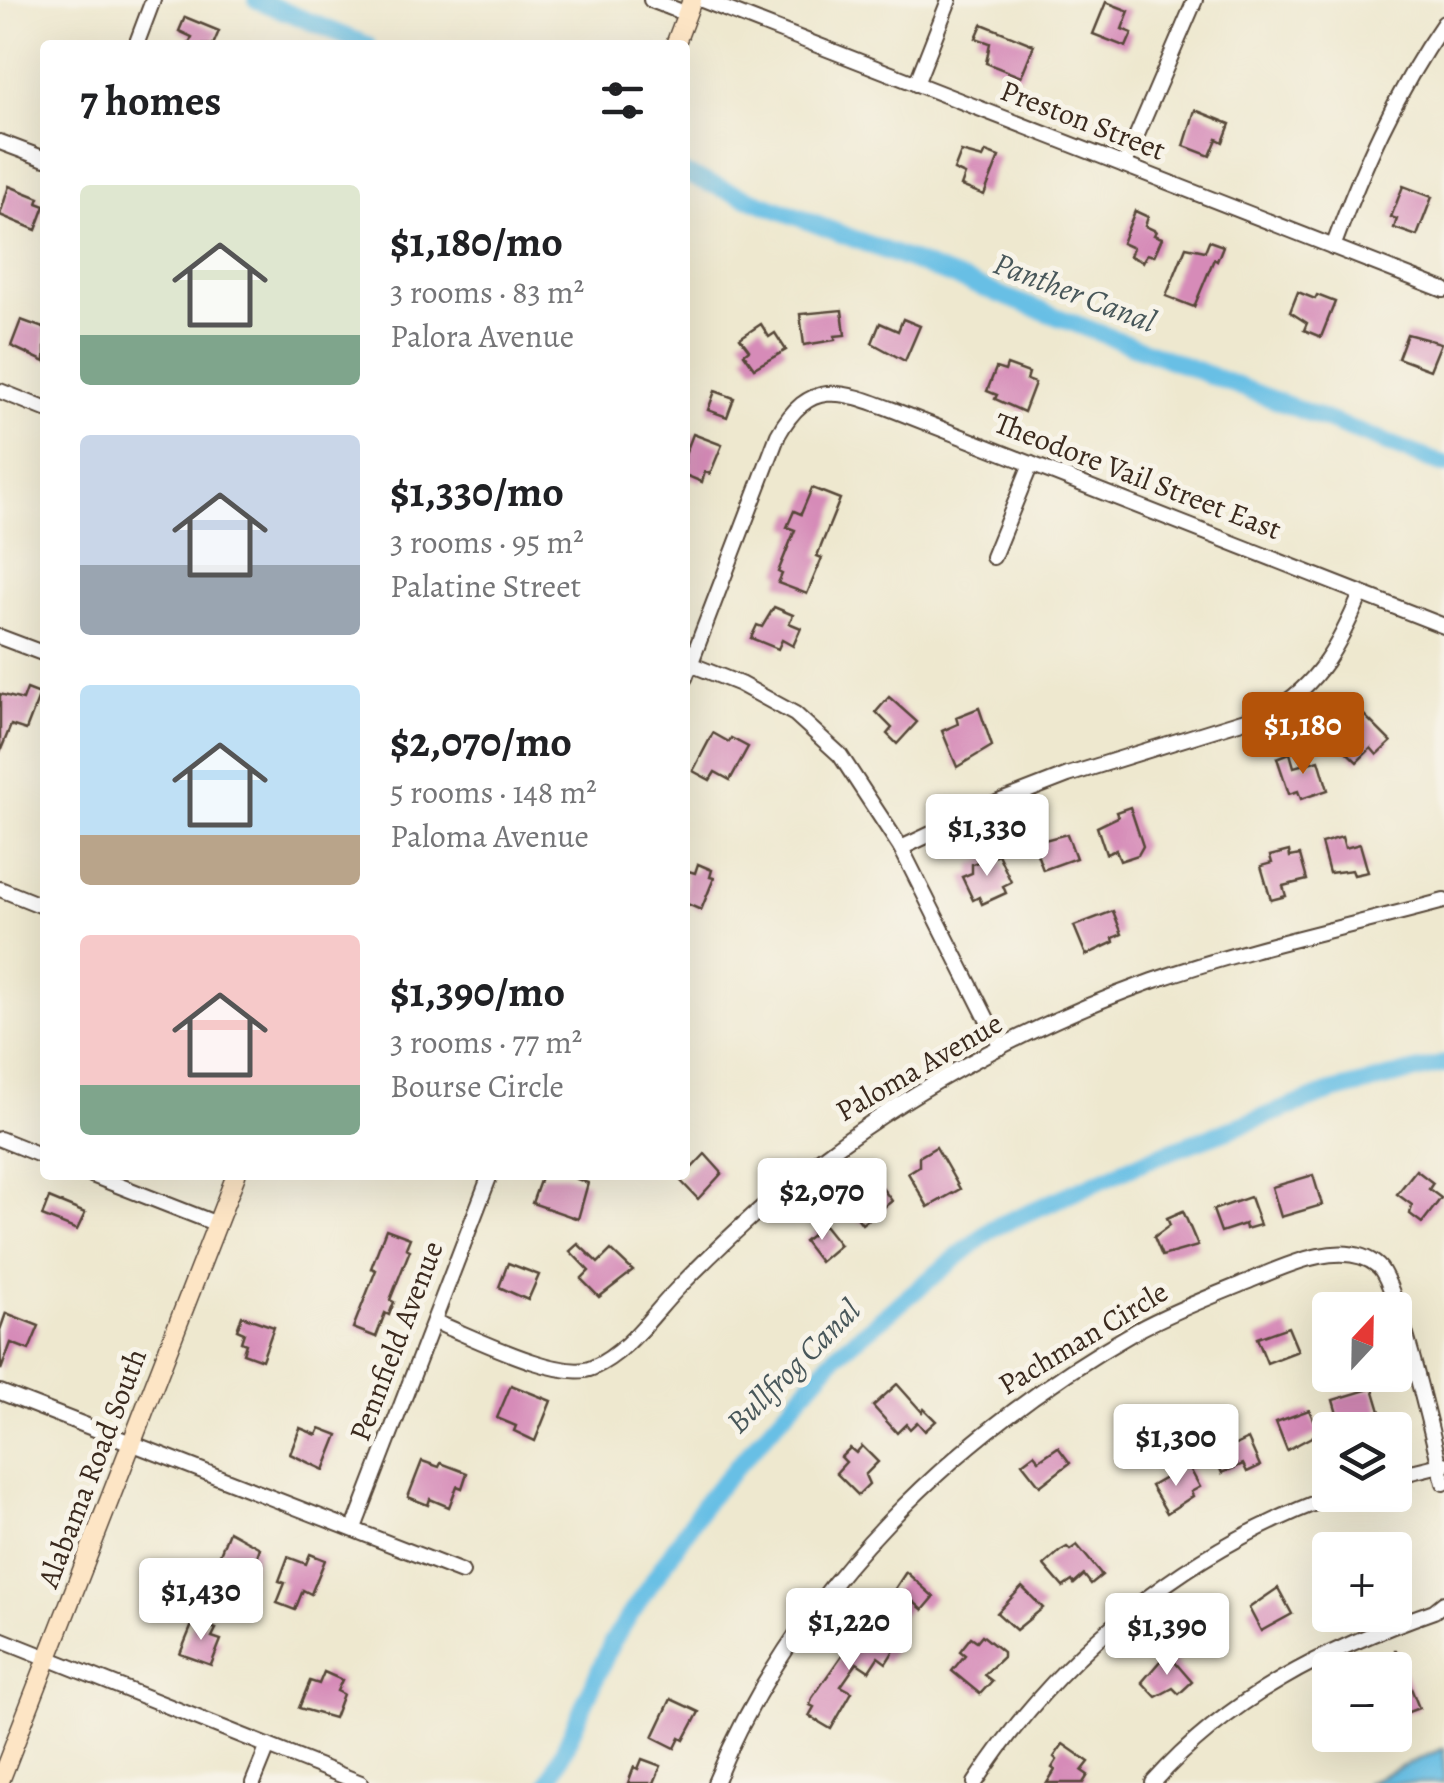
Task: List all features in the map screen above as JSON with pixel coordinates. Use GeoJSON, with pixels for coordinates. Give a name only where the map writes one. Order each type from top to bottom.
{"type":"FeatureCollection","features":[{"type":"Feature","properties":{"kind":"street"},"geometry":{"type":"LineString","coordinates":[[138,40],[153,0]]}},
{"type":"Feature","properties":{"kind":"street"},"geometry":{"type":"LineString","coordinates":[[652,0],[690,7],[677,40]]}},
{"type":"Feature","properties":{"kind":"street","name":"Preston Street"},"geometry":{"type":"LineString","coordinates":[[702,0],[1444,290]]}},
{"type":"Feature","properties":{"kind":"street"},"geometry":{"type":"LineString","coordinates":[[916,84],[949,0]]}},
{"type":"Feature","properties":{"kind":"street"},"geometry":{"type":"LineString","coordinates":[[1124,165],[1195,0]]}},
{"type":"Feature","properties":{"kind":"street"},"geometry":{"type":"LineString","coordinates":[[1333,247],[1390,109],[1444,23]]}},
{"type":"Feature","properties":{"kind":"street"},"geometry":{"type":"LineString","coordinates":[[0,142],[40,157]]}},
{"type":"Feature","properties":{"kind":"street"},"geometry":{"type":"LineString","coordinates":[[0,391],[40,407]]}},
{"type":"Feature","properties":{"kind":"street","name":"Theodore Vail Street East"},"geometry":{"type":"LineString","coordinates":[[690,660],[778,435],[791,412],[809,396],[829,392],[864,399],[1444,626]]}},
{"type":"Feature","properties":{"kind":"street"},"geometry":{"type":"LineString","coordinates":[[994,557],[1031,464]]}},
{"type":"Feature","properties":{"kind":"street"},"geometry":{"type":"LineString","coordinates":[[901,848],[1068,774],[1272,712],[1318,675],[1330,659],[1361,594]]}},
{"type":"Feature","properties":{"kind":"street"},"geometry":{"type":"LineString","coordinates":[[0,637],[40,652]]}},
{"type":"Feature","properties":{"kind":"street"},"geometry":{"type":"LineString","coordinates":[[690,669],[770,699],[818,732],[840,755],[901,848],[1001,1047]]}},
{"type":"Feature","properties":{"kind":"street"},"geometry":{"type":"LineString","coordinates":[[0,889],[40,904]]}},
{"type":"Feature","properties":{"kind":"street","name":"Paloma Avenue"},"geometry":{"type":"LineString","coordinates":[[435,1322],[549,1366],[589,1370],[617,1354],[679,1286],[805,1172],[890,1111],[1001,1047],[1152,981],[1444,901]]}},
{"type":"Feature","properties":{"kind":"street"},"geometry":{"type":"LineString","coordinates":[[0,1139],[40,1155]]}},
{"type":"Feature","properties":{"kind":"street"},"geometry":{"type":"LineString","coordinates":[[105,1180],[217,1224]]}},
{"type":"Feature","properties":{"kind":"street","name":"Alabama Road South"},"geometry":{"type":"LineString","coordinates":[[0,1781],[234,1180]]}},
{"type":"Feature","properties":{"kind":"street","name":"Pennfield Avenue"},"geometry":{"type":"LineString","coordinates":[[354,1528],[488,1180]]}},
{"type":"Feature","properties":{"kind":"street","name":"Pachman Circle"},"geometry":{"type":"LineString","coordinates":[[715,1783],[768,1681],[814,1611],[854,1560],[925,1484],[1008,1414],[1061,1376],[1142,1328],[1226,1290],[1282,1268],[1342,1253],[1361,1256],[1380,1267],[1401,1320],[1442,1464]]}},
{"type":"Feature","properties":{"kind":"street"},"geometry":{"type":"LineString","coordinates":[[0,1392],[462,1572]]}},
{"type":"Feature","properties":{"kind":"street"},"geometry":{"type":"LineString","coordinates":[[1412,1472],[1442,1464],[1444,1483]]}},
{"type":"Feature","properties":{"kind":"street"},"geometry":{"type":"LineString","coordinates":[[975,1783],[1053,1684],[1099,1637],[1156,1590],[1253,1532],[1312,1506]]}},
{"type":"Feature","properties":{"kind":"street"},"geometry":{"type":"LineString","coordinates":[[1153,1783],[1205,1732],[1265,1688],[1340,1646],[1444,1603]]}},
{"type":"Feature","properties":{"kind":"street"},"geometry":{"type":"LineString","coordinates":[[0,1639],[361,1783]]}},
{"type":"Feature","properties":{"kind":"street"},"geometry":{"type":"LineString","coordinates":[[254,1783],[268,1746]]}},
{"type":"Feature","properties":{"kind":"water"},"geometry":{"type":"Polygon","coordinates":[[[1444,1748],[1444,1783],[1365,1783],[1444,1748]]]}},
{"type":"Feature","properties":{"kind":"building"},"geometry":{"type":"Polygon","coordinates":[[[1106,2],[1129,11],[1122,29],[1132,33],[1126,47],[1093,34],[1106,2]]]}},
{"type":"Feature","properties":{"kind":"building"},"geometry":{"type":"Polygon","coordinates":[[[185,17],[219,31],[215,40],[190,40],[192,37],[179,31],[185,17]]]}},
{"type":"Feature","properties":{"kind":"building"},"geometry":{"type":"Polygon","coordinates":[[[982,24],[1034,45],[1021,77],[986,63],[990,43],[976,38],[982,24]]]}},
{"type":"Feature","properties":{"kind":"building"},"geometry":{"type":"Polygon","coordinates":[[[1195,110],[1230,124],[1223,142],[1217,139],[1210,156],[1184,146],[1195,110]]]}},
{"type":"Feature","properties":{"kind":"building"},"geometry":{"type":"Polygon","coordinates":[[[961,152],[983,158],[986,152],[999,157],[984,195],[961,186],[965,175],[954,170],[961,152]]]}},
{"type":"Feature","properties":{"kind":"building"},"geometry":{"type":"Polygon","coordinates":[[[9,186],[39,198],[36,230],[0,215],[9,186]]]}},
{"type":"Feature","properties":{"kind":"building"},"geometry":{"type":"Polygon","coordinates":[[[1403,186],[1432,197],[1417,236],[1394,228],[1397,219],[1391,217],[1403,186]]]}},
{"type":"Feature","properties":{"kind":"building"},"geometry":{"type":"Polygon","coordinates":[[[1135,211],[1148,217],[1145,226],[1162,238],[1154,256],[1147,254],[1143,262],[1130,256],[1133,248],[1122,243],[1135,211]]]}},
{"type":"Feature","properties":{"kind":"building"},"geometry":{"type":"Polygon","coordinates":[[[1209,241],[1223,246],[1194,307],[1166,296],[1186,247],[1205,251],[1209,241]]]}},
{"type":"Feature","properties":{"kind":"building"},"geometry":{"type":"Polygon","coordinates":[[[1298,292],[1335,302],[1321,337],[1304,330],[1307,323],[1290,312],[1298,292]]]}},
{"type":"Feature","properties":{"kind":"building"},"geometry":{"type":"Polygon","coordinates":[[[842,310],[845,335],[804,345],[800,314],[842,310]]]}},
{"type":"Feature","properties":{"kind":"building"},"geometry":{"type":"Polygon","coordinates":[[[903,319],[920,326],[905,361],[872,343],[880,323],[898,331],[903,319]]]}},
{"type":"Feature","properties":{"kind":"building"},"geometry":{"type":"Polygon","coordinates":[[[21,320],[40,327],[40,360],[11,346],[21,320]]]}},
{"type":"Feature","properties":{"kind":"building"},"geometry":{"type":"Polygon","coordinates":[[[761,324],[769,337],[775,333],[786,350],[754,368],[744,354],[749,350],[740,338],[761,324]]]}},
{"type":"Feature","properties":{"kind":"building"},"geometry":{"type":"Polygon","coordinates":[[[1407,334],[1441,343],[1430,370],[1398,358],[1407,334]]]}},
{"type":"Feature","properties":{"kind":"building"},"geometry":{"type":"Polygon","coordinates":[[[1007,365],[1029,373],[1027,380],[1035,383],[1024,412],[995,399],[997,395],[987,391],[996,368],[1005,371],[1007,365]]]}},
{"type":"Feature","properties":{"kind":"building"},"geometry":{"type":"Polygon","coordinates":[[[715,391],[734,398],[727,417],[708,410],[715,391]]]}},
{"type":"Feature","properties":{"kind":"building"},"geometry":{"type":"Polygon","coordinates":[[[693,434],[722,445],[710,474],[705,472],[702,482],[690,477],[693,434]]]}},
{"type":"Feature","properties":{"kind":"building"},"geometry":{"type":"Polygon","coordinates":[[[812,488],[840,499],[817,556],[822,558],[807,594],[778,583],[782,574],[778,572],[795,530],[787,527],[794,511],[801,514],[812,488]]]}},
{"type":"Feature","properties":{"kind":"building"},"geometry":{"type":"Polygon","coordinates":[[[774,607],[793,615],[789,623],[801,628],[793,646],[782,640],[778,649],[751,638],[774,607]]]}},
{"type":"Feature","properties":{"kind":"building"},"geometry":{"type":"Polygon","coordinates":[[[27,689],[40,694],[26,730],[11,725],[0,752],[0,694],[23,700],[27,689]]]}},
{"type":"Feature","properties":{"kind":"building"},"geometry":{"type":"Polygon","coordinates":[[[889,697],[917,722],[897,744],[887,734],[892,728],[876,712],[889,697]]]}},
{"type":"Feature","properties":{"kind":"building"},"geometry":{"type":"Polygon","coordinates":[[[979,708],[992,746],[957,767],[942,731],[958,724],[956,717],[979,708]]]}},
{"type":"Feature","properties":{"kind":"building"},"geometry":{"type":"Polygon","coordinates":[[[1362,713],[1391,742],[1377,755],[1371,748],[1357,762],[1327,733],[1342,733],[1362,713]]]}},
{"type":"Feature","properties":{"kind":"building"},"geometry":{"type":"Polygon","coordinates":[[[713,733],[748,747],[730,780],[715,772],[710,780],[693,771],[713,733]]]}},
{"type":"Feature","properties":{"kind":"building"},"geometry":{"type":"Polygon","coordinates":[[[1290,753],[1294,767],[1319,760],[1328,790],[1301,799],[1298,791],[1289,794],[1277,758],[1290,753]]]}},
{"type":"Feature","properties":{"kind":"building"},"geometry":{"type":"Polygon","coordinates":[[[1130,807],[1143,846],[1138,855],[1120,861],[1116,850],[1106,854],[1097,827],[1130,807]]]}},
{"type":"Feature","properties":{"kind":"building"},"geometry":{"type":"Polygon","coordinates":[[[1067,834],[1076,858],[1043,870],[1033,843],[1067,834]]]}},
{"type":"Feature","properties":{"kind":"building"},"geometry":{"type":"Polygon","coordinates":[[[1342,837],[1345,848],[1360,844],[1368,872],[1329,873],[1321,843],[1342,837]]]}},
{"type":"Feature","properties":{"kind":"building"},"geometry":{"type":"Polygon","coordinates":[[[1289,851],[1290,857],[1300,855],[1307,880],[1283,886],[1286,896],[1271,900],[1261,866],[1272,863],[1270,856],[1289,851]]]}},
{"type":"Feature","properties":{"kind":"building"},"geometry":{"type":"Polygon","coordinates":[[[998,854],[1011,882],[1003,886],[1006,893],[982,904],[979,897],[973,900],[962,877],[972,873],[972,864],[998,854]]]}},
{"type":"Feature","properties":{"kind":"building"},"geometry":{"type":"Polygon","coordinates":[[[698,864],[712,870],[710,877],[714,878],[701,910],[690,905],[690,872],[695,873],[698,864]]]}},
{"type":"Feature","properties":{"kind":"building"},"geometry":{"type":"Polygon","coordinates":[[[1113,911],[1122,934],[1086,955],[1074,926],[1113,911]]]}},
{"type":"Feature","properties":{"kind":"building"},"geometry":{"type":"Polygon","coordinates":[[[936,1147],[960,1189],[928,1207],[908,1173],[919,1166],[919,1157],[936,1147]]]}},
{"type":"Feature","properties":{"kind":"building"},"geometry":{"type":"Polygon","coordinates":[[[705,1154],[722,1173],[698,1199],[680,1180],[690,1180],[690,1170],[705,1154]]]}},
{"type":"Feature","properties":{"kind":"building"},"geometry":{"type":"Polygon","coordinates":[[[1416,1170],[1433,1183],[1429,1189],[1441,1198],[1422,1223],[1410,1214],[1412,1205],[1397,1194],[1416,1170]]]}},
{"type":"Feature","properties":{"kind":"building"},"geometry":{"type":"Polygon","coordinates":[[[1313,1175],[1322,1205],[1281,1217],[1272,1187],[1313,1175]]]}},
{"type":"Feature","properties":{"kind":"building"},"geometry":{"type":"Polygon","coordinates":[[[540,1180],[588,1183],[578,1219],[532,1203],[540,1180]]]}},
{"type":"Feature","properties":{"kind":"building"},"geometry":{"type":"Polygon","coordinates":[[[880,1185],[892,1201],[862,1224],[845,1201],[856,1192],[861,1199],[880,1185]]]}},
{"type":"Feature","properties":{"kind":"building"},"geometry":{"type":"Polygon","coordinates":[[[1250,1197],[1260,1225],[1246,1229],[1245,1224],[1221,1232],[1213,1210],[1250,1197]]]}},
{"type":"Feature","properties":{"kind":"building"},"geometry":{"type":"Polygon","coordinates":[[[49,1198],[85,1213],[77,1230],[42,1216],[49,1198]]]}},
{"type":"Feature","properties":{"kind":"building"},"geometry":{"type":"Polygon","coordinates":[[[1183,1211],[1198,1246],[1162,1256],[1154,1237],[1170,1225],[1167,1218],[1183,1211]]]}},
{"type":"Feature","properties":{"kind":"building"},"geometry":{"type":"Polygon","coordinates":[[[824,1225],[840,1245],[820,1262],[804,1241],[824,1225]]]}},
{"type":"Feature","properties":{"kind":"building"},"geometry":{"type":"Polygon","coordinates":[[[386,1229],[410,1238],[406,1248],[410,1250],[390,1300],[394,1302],[389,1315],[385,1313],[376,1337],[353,1328],[376,1270],[371,1268],[386,1229]]]}},
{"type":"Feature","properties":{"kind":"building"},"geometry":{"type":"Polygon","coordinates":[[[578,1244],[598,1263],[611,1250],[633,1271],[599,1297],[581,1279],[589,1271],[570,1251],[578,1244]]]}},
{"type":"Feature","properties":{"kind":"building"},"geometry":{"type":"Polygon","coordinates":[[[508,1263],[539,1275],[528,1300],[499,1287],[508,1263]]]}},
{"type":"Feature","properties":{"kind":"building"},"geometry":{"type":"Polygon","coordinates":[[[6,1313],[39,1326],[29,1350],[11,1343],[1,1370],[0,1330],[6,1313]]]}},
{"type":"Feature","properties":{"kind":"building"},"geometry":{"type":"Polygon","coordinates":[[[242,1316],[274,1327],[262,1360],[243,1353],[244,1333],[237,1330],[242,1316]]]}},
{"type":"Feature","properties":{"kind":"building"},"geometry":{"type":"Polygon","coordinates":[[[1288,1327],[1298,1351],[1267,1363],[1257,1338],[1288,1327]]]}},
{"type":"Feature","properties":{"kind":"building"},"geometry":{"type":"Polygon","coordinates":[[[897,1384],[922,1412],[924,1409],[936,1421],[925,1431],[917,1422],[910,1429],[906,1424],[897,1433],[873,1406],[897,1384]]]}},
{"type":"Feature","properties":{"kind":"building"},"geometry":{"type":"Polygon","coordinates":[[[511,1385],[551,1401],[535,1441],[497,1418],[511,1385]]]}},
{"type":"Feature","properties":{"kind":"building"},"geometry":{"type":"Polygon","coordinates":[[[1374,1392],[1380,1412],[1336,1412],[1333,1400],[1374,1392]]]}},
{"type":"Feature","properties":{"kind":"building"},"geometry":{"type":"Polygon","coordinates":[[[1309,1410],[1312,1437],[1287,1450],[1276,1422],[1309,1410]]]}},
{"type":"Feature","properties":{"kind":"building"},"geometry":{"type":"Polygon","coordinates":[[[300,1428],[317,1435],[320,1428],[338,1435],[324,1470],[290,1454],[300,1428]]]}},
{"type":"Feature","properties":{"kind":"building"},"geometry":{"type":"Polygon","coordinates":[[[1248,1439],[1260,1466],[1247,1472],[1243,1464],[1222,1473],[1214,1455],[1248,1439]]]}},
{"type":"Feature","properties":{"kind":"building"},"geometry":{"type":"Polygon","coordinates":[[[862,1446],[878,1462],[865,1475],[869,1484],[858,1495],[836,1473],[846,1462],[841,1457],[850,1448],[856,1453],[862,1446]]]}},
{"type":"Feature","properties":{"kind":"building"},"geometry":{"type":"Polygon","coordinates":[[[1058,1447],[1070,1463],[1040,1486],[1022,1463],[1034,1454],[1039,1460],[1058,1447]]]}},
{"type":"Feature","properties":{"kind":"building"},"geometry":{"type":"Polygon","coordinates":[[[422,1461],[467,1473],[449,1507],[430,1499],[428,1505],[408,1497],[422,1461]]]}},
{"type":"Feature","properties":{"kind":"building"},"geometry":{"type":"Polygon","coordinates":[[[1188,1465],[1200,1487],[1167,1513],[1151,1486],[1188,1465]]]}},
{"type":"Feature","properties":{"kind":"building"},"geometry":{"type":"Polygon","coordinates":[[[229,1531],[260,1548],[251,1572],[218,1559],[229,1531]]]}},
{"type":"Feature","properties":{"kind":"building"},"geometry":{"type":"Polygon","coordinates":[[[1077,1545],[1102,1575],[1091,1584],[1084,1575],[1063,1587],[1044,1565],[1060,1551],[1077,1545]]]}},
{"type":"Feature","properties":{"kind":"building"},"geometry":{"type":"Polygon","coordinates":[[[310,1554],[325,1560],[311,1594],[303,1590],[295,1610],[277,1603],[285,1583],[279,1581],[288,1557],[306,1564],[310,1554]]]}},
{"type":"Feature","properties":{"kind":"building"},"geometry":{"type":"Polygon","coordinates":[[[906,1572],[934,1597],[923,1610],[914,1602],[901,1617],[885,1604],[906,1572]]]}},
{"type":"Feature","properties":{"kind":"building"},"geometry":{"type":"Polygon","coordinates":[[[1022,1587],[1043,1608],[1016,1630],[997,1613],[1022,1587]]]}},
{"type":"Feature","properties":{"kind":"building"},"geometry":{"type":"Polygon","coordinates":[[[1278,1588],[1292,1614],[1261,1631],[1249,1608],[1278,1588]]]}},
{"type":"Feature","properties":{"kind":"building"},"geometry":{"type":"Polygon","coordinates":[[[194,1620],[216,1629],[212,1637],[221,1640],[211,1665],[180,1654],[194,1620]]]}},
{"type":"Feature","properties":{"kind":"building"},"geometry":{"type":"Polygon","coordinates":[[[871,1622],[892,1636],[887,1644],[895,1649],[886,1663],[878,1657],[869,1671],[857,1663],[841,1686],[852,1692],[831,1729],[809,1716],[814,1707],[810,1705],[812,1698],[851,1642],[871,1622]]]}},
{"type":"Feature","properties":{"kind":"building"},"geometry":{"type":"Polygon","coordinates":[[[982,1635],[1003,1652],[1003,1657],[984,1675],[992,1681],[980,1694],[952,1671],[965,1655],[960,1651],[971,1637],[977,1641],[982,1635]]]}},
{"type":"Feature","properties":{"kind":"building"},"geometry":{"type":"Polygon","coordinates":[[[1167,1653],[1192,1682],[1179,1694],[1173,1688],[1156,1697],[1142,1682],[1167,1653]]]}},
{"type":"Feature","properties":{"kind":"building"},"geometry":{"type":"Polygon","coordinates":[[[324,1672],[342,1680],[337,1691],[343,1694],[334,1718],[299,1708],[310,1681],[319,1684],[324,1672]]]}},
{"type":"Feature","properties":{"kind":"building"},"geometry":{"type":"Polygon","coordinates":[[[1412,1690],[1419,1708],[1412,1711],[1412,1690]]]}},
{"type":"Feature","properties":{"kind":"building"},"geometry":{"type":"Polygon","coordinates":[[[671,1699],[699,1712],[684,1740],[680,1738],[675,1748],[653,1737],[671,1699]]]}},
{"type":"Feature","properties":{"kind":"building"},"geometry":{"type":"Polygon","coordinates":[[[1063,1744],[1089,1762],[1082,1771],[1088,1775],[1083,1783],[1047,1783],[1055,1770],[1054,1757],[1063,1744]]]}},
{"type":"Feature","properties":{"kind":"building"},"geometry":{"type":"Polygon","coordinates":[[[642,1759],[661,1766],[654,1783],[628,1783],[634,1767],[638,1769],[642,1759]]]}},
{"type":"Feature","properties":{"kind":"waterway"},"geometry":{"type":"LineString","coordinates":[[257,0],[355,40]]}},
{"type":"Feature","properties":{"kind":"waterway","name":"Panther Canal"},"geometry":{"type":"LineString","coordinates":[[690,176],[1444,465]]}},
{"type":"Feature","properties":{"kind":"waterway","name":"Bullfrog Canal"},"geometry":{"type":"LineString","coordinates":[[549,1783],[612,1642],[706,1501],[836,1355],[993,1228],[1149,1159],[1331,1092],[1444,1064]]}}]}
